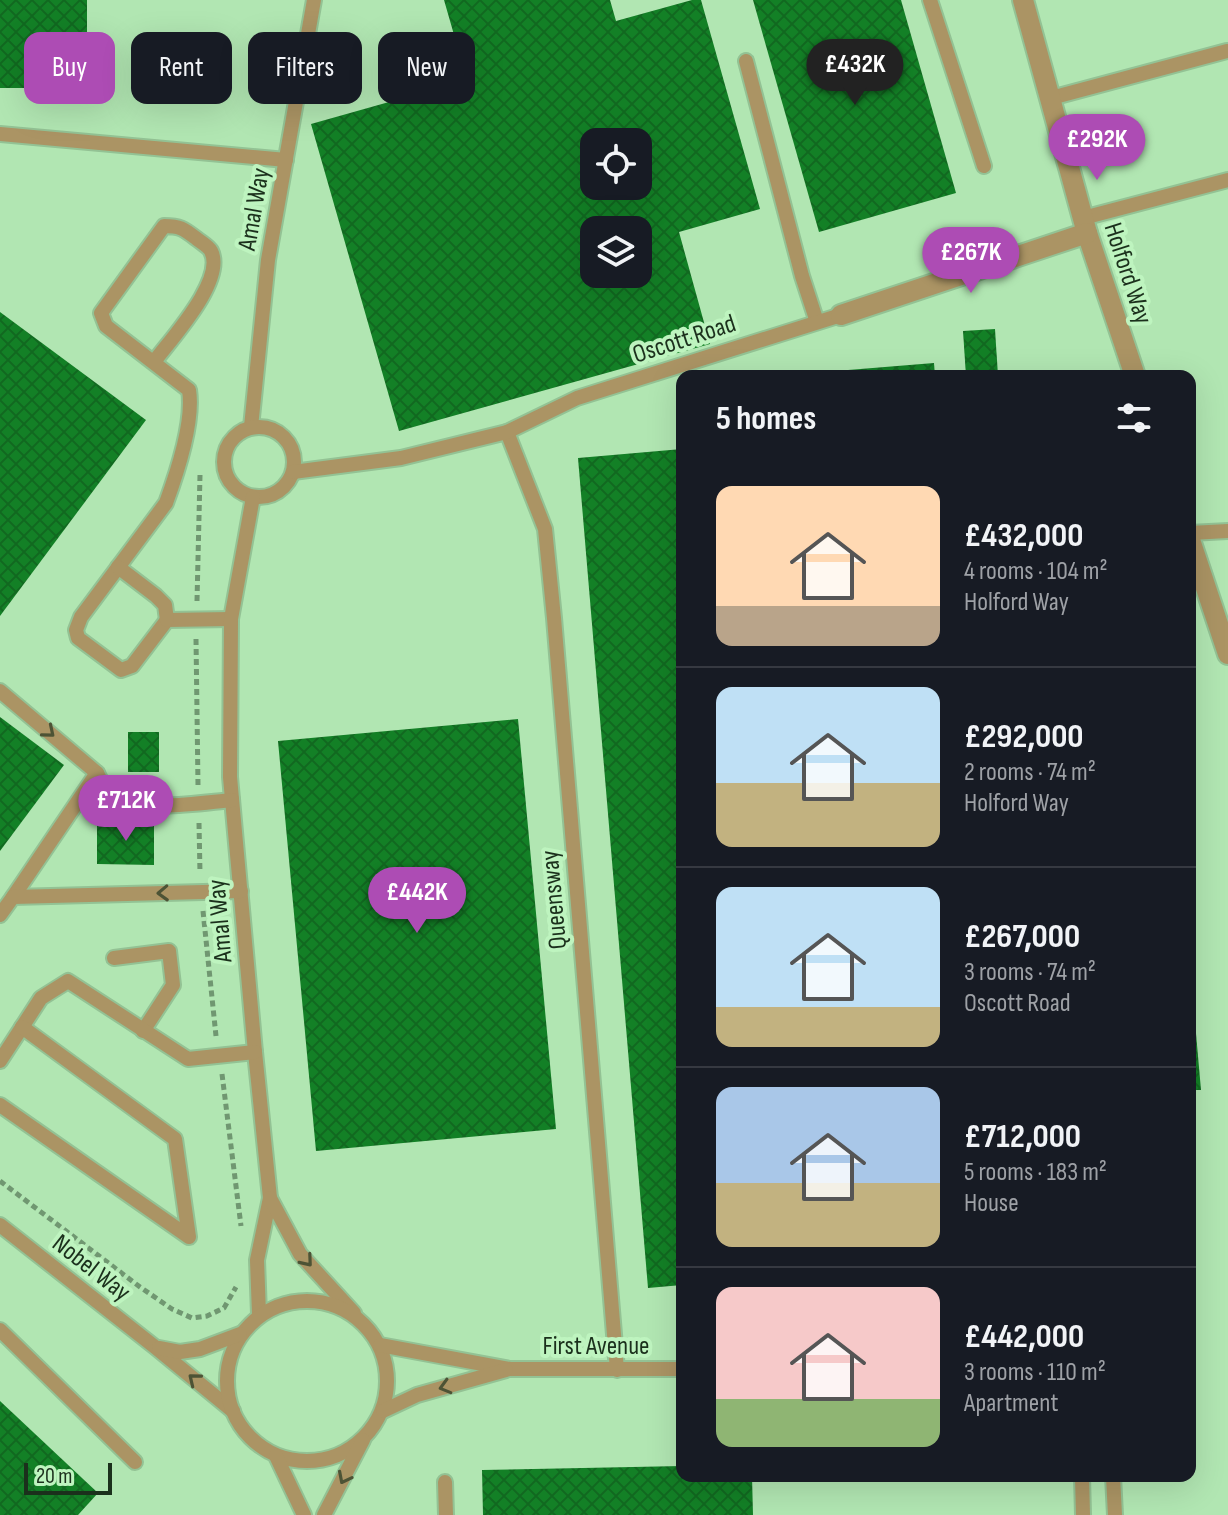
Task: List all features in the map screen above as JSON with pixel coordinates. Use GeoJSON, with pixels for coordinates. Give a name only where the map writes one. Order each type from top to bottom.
{"type":"FeatureCollection","features":[{"type":"Feature","properties":{"kind":"street","name":"Holford Way"},"geometry":{"type":"LineString","coordinates":[[1023,0],[1085,226],[1133,370]]}},
{"type":"Feature","properties":{"kind":"street","name":"Oscott Road"},"geometry":{"type":"LineString","coordinates":[[841,315],[1085,226]]}},
{"type":"Feature","properties":{"kind":"street"},"geometry":{"type":"LineString","coordinates":[[1196,558],[1228,654]]}},
{"type":"Feature","properties":{"kind":"lane","name":"Amal Way"},"geometry":{"type":"LineString","coordinates":[[251,427],[268,260],[314,0]]}},
{"type":"Feature","properties":{"kind":"lane"},"geometry":{"type":"LineString","coordinates":[[930,0],[984,166]]}},
{"type":"Feature","properties":{"kind":"lane"},"geometry":{"type":"LineString","coordinates":[[1051,98],[1227,51]]}},
{"type":"Feature","properties":{"kind":"lane"},"geometry":{"type":"LineString","coordinates":[[746,61],[817,322]]}},
{"type":"Feature","properties":{"kind":"lane"},"geometry":{"type":"LineString","coordinates":[[0,134],[286,160]]}},
{"type":"Feature","properties":{"kind":"lane"},"geometry":{"type":"LineString","coordinates":[[1085,226],[1228,180]]}},
{"type":"Feature","properties":{"kind":"lane"},"geometry":{"type":"LineString","coordinates":[[118,567],[165,605],[167,620],[132,666],[121,670],[78,638],[76,630],[81,617],[118,567],[166,503],[191,406],[189,390],[106,326],[101,313],[164,226],[179,226],[210,248],[214,261],[213,276],[206,293],[154,362]]}},
{"type":"Feature","properties":{"kind":"lane","name":"Oscott Road"},"geometry":{"type":"LineString","coordinates":[[293,472],[401,458],[507,432],[577,398],[841,315]]}},
{"type":"Feature","properties":{"kind":"lane"},"geometry":{"type":"LineString","coordinates":[[251,427],[270,428],[285,438],[294,454],[293,472],[285,487],[270,496],[253,497],[241,492],[231,483],[225,471],[224,458],[229,444],[238,433],[251,427]]}},
{"type":"Feature","properties":{"kind":"lane","name":"Queensway"},"geometry":{"type":"LineString","coordinates":[[507,432],[545,529],[617,1370]]}},
{"type":"Feature","properties":{"kind":"lane","name":"Amal Way"},"geometry":{"type":"LineString","coordinates":[[253,497],[231,619],[230,777],[270,1198],[257,1260],[259,1314]]}},
{"type":"Feature","properties":{"kind":"lane"},"geometry":{"type":"LineString","coordinates":[[1196,533],[1228,531]]}},
{"type":"Feature","properties":{"kind":"lane"},"geometry":{"type":"LineString","coordinates":[[167,620],[231,619]]}},
{"type":"Feature","properties":{"kind":"lane"},"geometry":{"type":"LineString","coordinates":[[0,691],[97,773],[106,790],[116,798],[143,805],[232,800]]}},
{"type":"Feature","properties":{"kind":"lane"},"geometry":{"type":"LineString","coordinates":[[0,915],[97,773]]}},
{"type":"Feature","properties":{"kind":"lane"},"geometry":{"type":"LineString","coordinates":[[13,897],[241,891]]}},
{"type":"Feature","properties":{"kind":"lane"},"geometry":{"type":"LineString","coordinates":[[114,958],[169,951],[173,985],[143,1031]]}},
{"type":"Feature","properties":{"kind":"lane"},"geometry":{"type":"LineString","coordinates":[[0,1061],[41,998],[68,981],[188,1059],[255,1052]]}},
{"type":"Feature","properties":{"kind":"lane"},"geometry":{"type":"LineString","coordinates":[[0,1105],[189,1237],[175,1139],[22,1027]]}},
{"type":"Feature","properties":{"kind":"lane","name":"Amal Way"},"geometry":{"type":"LineString","coordinates":[[270,1198],[300,1254],[356,1316]]}},
{"type":"Feature","properties":{"kind":"lane","name":"Nobel Way"},"geometry":{"type":"LineString","coordinates":[[0,1225],[233,1411]]}},
{"type":"Feature","properties":{"kind":"lane"},"geometry":{"type":"LineString","coordinates":[[324,1515],[363,1440],[383,1411],[388,1371],[380,1345],[356,1316],[313,1300],[285,1302],[259,1314],[240,1334],[227,1364],[226,1393],[246,1435],[276,1456],[296,1462],[328,1459],[363,1440]]}},
{"type":"Feature","properties":{"kind":"lane"},"geometry":{"type":"LineString","coordinates":[[0,1330],[135,1462]]}},
{"type":"Feature","properties":{"kind":"lane"},"geometry":{"type":"LineString","coordinates":[[155,1347],[180,1352],[200,1349],[240,1334]]}},
{"type":"Feature","properties":{"kind":"lane","name":"First Avenue"},"geometry":{"type":"LineString","coordinates":[[380,1345],[510,1369],[676,1369]]}},
{"type":"Feature","properties":{"kind":"lane","name":"First Avenue"},"geometry":{"type":"LineString","coordinates":[[383,1411],[417,1395],[510,1369]]}},
{"type":"Feature","properties":{"kind":"lane"},"geometry":{"type":"LineString","coordinates":[[276,1456],[304,1515]]}},
{"type":"Feature","properties":{"kind":"lane"},"geometry":{"type":"LineString","coordinates":[[445,1482],[446,1515]]}},
{"type":"Feature","properties":{"kind":"lane"},"geometry":{"type":"LineString","coordinates":[[1082,1482],[1083,1515]]}},
{"type":"Feature","properties":{"kind":"lane"},"geometry":{"type":"LineString","coordinates":[[1113,1482],[1115,1515]]}},
{"type":"Feature","properties":{"kind":"building"},"geometry":{"type":"Polygon","coordinates":[[[0,0],[87,0],[87,32],[24,32],[24,88],[0,88],[0,0]]]}},
{"type":"Feature","properties":{"kind":"building"},"geometry":{"type":"Polygon","coordinates":[[[444,0],[610,0],[616,21],[701,0],[760,209],[679,232],[710,344],[399,431],[311,124],[382,104],[475,104],[475,32],[453,32],[444,0]]]}},
{"type":"Feature","properties":{"kind":"building"},"geometry":{"type":"Polygon","coordinates":[[[753,0],[901,0],[956,193],[819,232],[753,0]]]}},
{"type":"Feature","properties":{"kind":"building"},"geometry":{"type":"Polygon","coordinates":[[[0,312],[146,420],[0,616],[0,312]]]}},
{"type":"Feature","properties":{"kind":"building"},"geometry":{"type":"Polygon","coordinates":[[[995,329],[998,370],[966,370],[963,331],[995,329]]]}},
{"type":"Feature","properties":{"kind":"building"},"geometry":{"type":"Polygon","coordinates":[[[934,363],[935,370],[848,370],[934,363]]]}},
{"type":"Feature","properties":{"kind":"building"},"geometry":{"type":"Polygon","coordinates":[[[676,450],[676,1286],[648,1288],[578,458],[676,450]]]}},
{"type":"Feature","properties":{"kind":"building"},"geometry":{"type":"Polygon","coordinates":[[[0,717],[64,765],[0,851],[0,717]]]}},
{"type":"Feature","properties":{"kind":"building"},"geometry":{"type":"Polygon","coordinates":[[[518,719],[556,1129],[316,1151],[278,741],[518,719]]]}},
{"type":"Feature","properties":{"kind":"building"},"geometry":{"type":"Polygon","coordinates":[[[128,732],[159,732],[159,772],[128,772],[128,732]]]}},
{"type":"Feature","properties":{"kind":"building"},"geometry":{"type":"Polygon","coordinates":[[[97,821],[154,822],[154,865],[97,864],[97,821]]]}},
{"type":"Feature","properties":{"kind":"building"},"geometry":{"type":"Polygon","coordinates":[[[1196,1033],[1201,1090],[1196,1090],[1196,1033]]]}},
{"type":"Feature","properties":{"kind":"building"},"geometry":{"type":"Polygon","coordinates":[[[0,1401],[98,1493],[78,1515],[0,1515],[0,1401]]]}},
{"type":"Feature","properties":{"kind":"building"},"geometry":{"type":"Polygon","coordinates":[[[676,1466],[676,1482],[752,1482],[753,1515],[483,1515],[482,1470],[676,1466]]]}}]}
